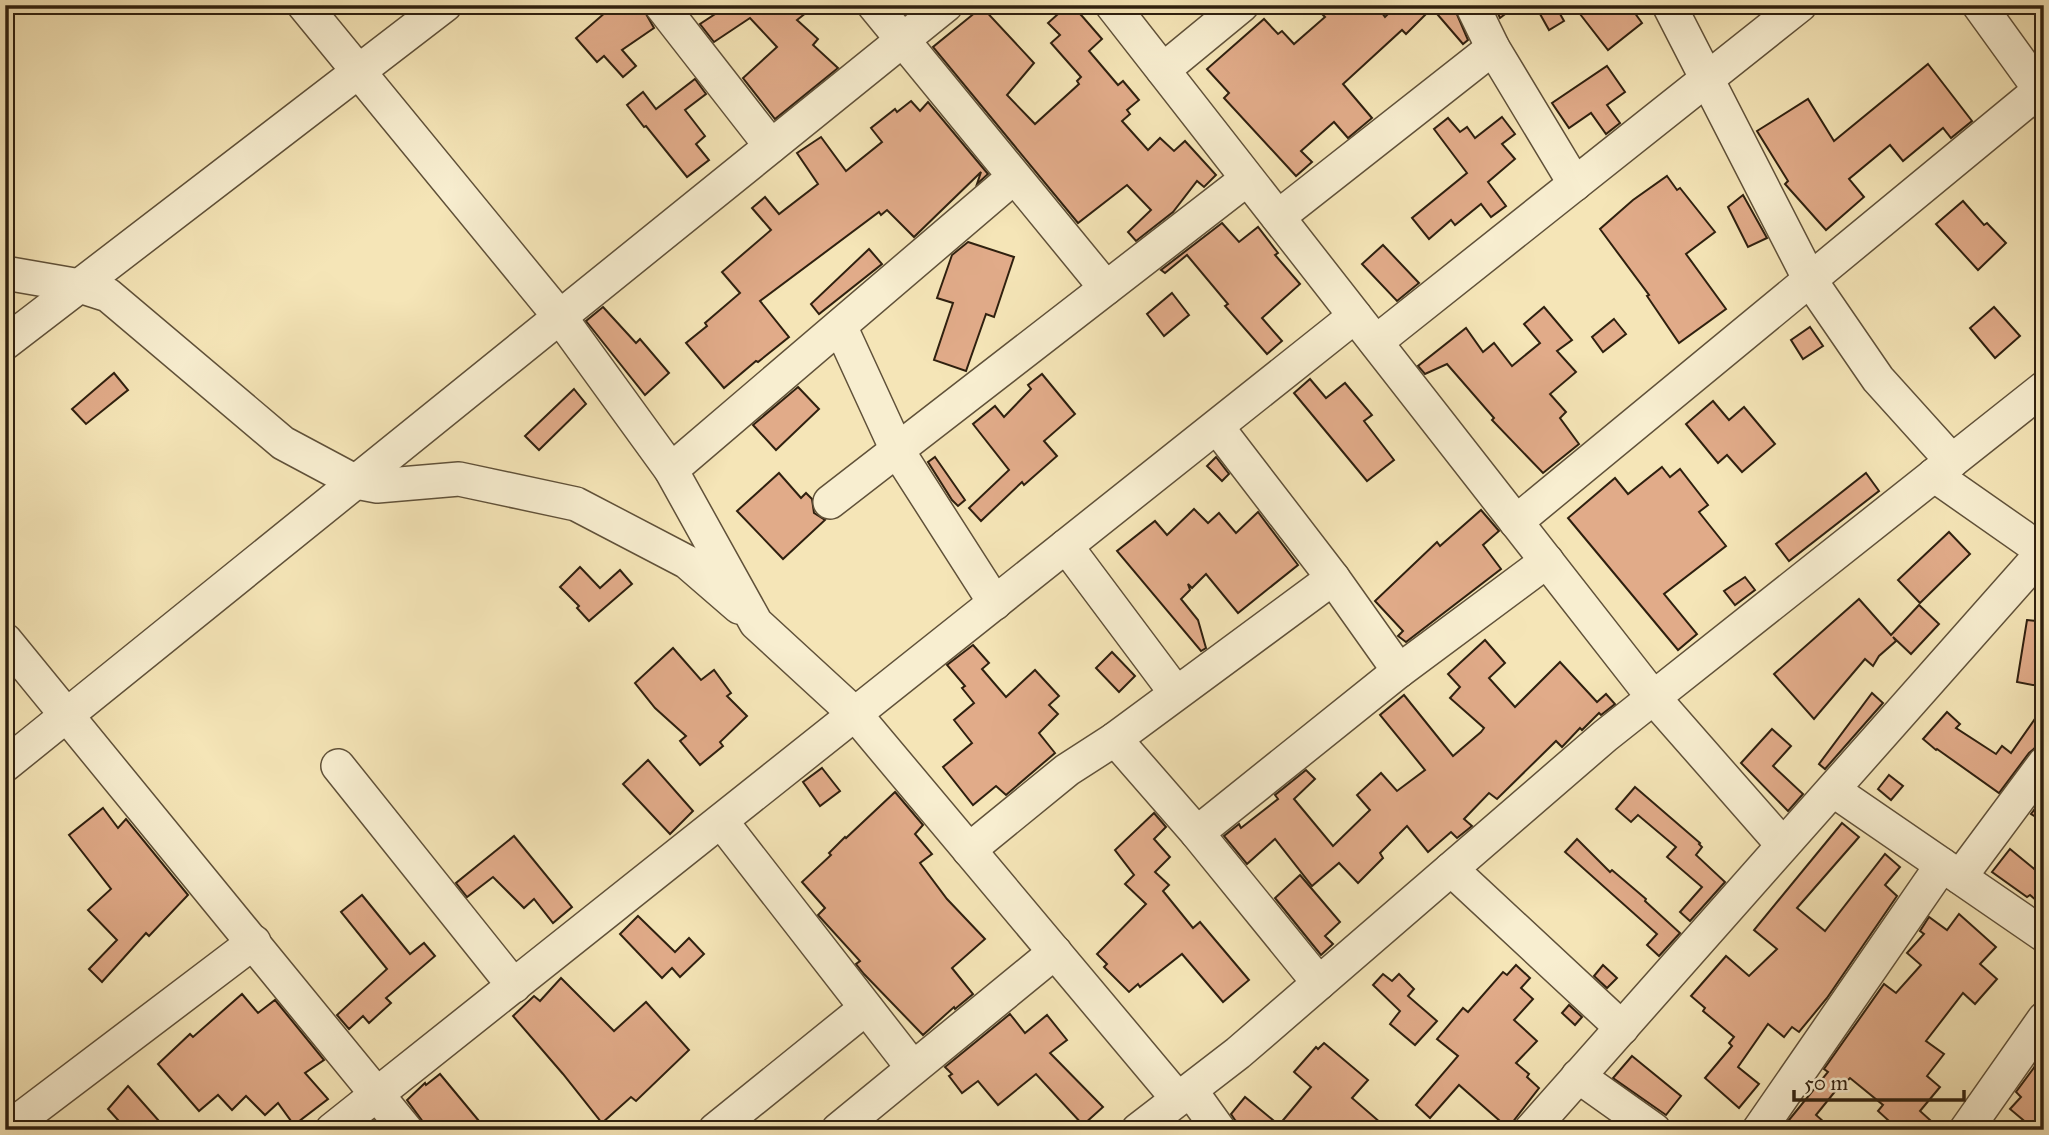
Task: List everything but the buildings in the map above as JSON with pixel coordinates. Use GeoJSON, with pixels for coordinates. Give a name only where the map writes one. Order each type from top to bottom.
{"type":"FeatureCollection","features":[{"type":"Feature","properties":{"kind":"street"},"geometry":{"type":"LineString","coordinates":[[304,5],[559,317],[671,470],[756,623]]}},
{"type":"Feature","properties":{"kind":"street"},"geometry":{"type":"LineString","coordinates":[[5,343],[445,5]]}},
{"type":"Feature","properties":{"kind":"street"},"geometry":{"type":"LineString","coordinates":[[661,5],[771,146]]}},
{"type":"Feature","properties":{"kind":"street"},"geometry":{"type":"LineString","coordinates":[[874,5],[1106,288]]}},
{"type":"Feature","properties":{"kind":"street"},"geometry":{"type":"LineString","coordinates":[[5,765],[946,5]]}},
{"type":"Feature","properties":{"kind":"street"},"geometry":{"type":"LineString","coordinates":[[1112,5],[1653,697],[1783,845]]}},
{"type":"Feature","properties":{"kind":"street"},"geometry":{"type":"LineString","coordinates":[[1163,70],[1242,5]]}},
{"type":"Feature","properties":{"kind":"street"},"geometry":{"type":"LineString","coordinates":[[1472,5],[1493,48],[1575,184]]}},
{"type":"Feature","properties":{"kind":"street"},"geometry":{"type":"LineString","coordinates":[[1531,1130],[2044,551],[1943,468],[1810,280],[1669,5]]}},
{"type":"Feature","properties":{"kind":"street"},"geometry":{"type":"LineString","coordinates":[[1376,342],[1800,5]]}},
{"type":"Feature","properties":{"kind":"street"},"geometry":{"type":"LineString","coordinates":[[1516,523],[2042,93],[1979,5]]}},
{"type":"Feature","properties":{"kind":"street"},"geometry":{"type":"LineString","coordinates":[[1278,217],[1493,48]]}},
{"type":"Feature","properties":{"kind":"street"},"geometry":{"type":"LineString","coordinates":[[671,470],[1014,177]]}},
{"type":"Feature","properties":{"kind":"street"},"geometry":{"type":"LineString","coordinates":[[830,502],[1247,178]]}},
{"type":"Feature","properties":{"kind":"street"},"geometry":{"type":"LineString","coordinates":[[5,273],[80,286],[108,295],[283,443],[356,482],[377,486],[459,479],[576,504],[687,562],[855,715],[1055,952],[1219,1130]]}},
{"type":"Feature","properties":{"kind":"street"},"geometry":{"type":"LineString","coordinates":[[332,1130],[1355,316]]}},
{"type":"Feature","properties":{"kind":"street"},"geometry":{"type":"LineString","coordinates":[[840,326],[897,450],[995,603]]}},
{"type":"Feature","properties":{"kind":"street"},"geometry":{"type":"LineString","coordinates":[[1138,1130],[1238,1053],[1605,736],[2044,388]]}},
{"type":"Feature","properties":{"kind":"street"},"geometry":{"type":"LineString","coordinates":[[1217,427],[1333,578],[1399,671]]}},
{"type":"Feature","properties":{"kind":"street"},"geometry":{"type":"LineString","coordinates":[[1066,547],[1176,693]]}},
{"type":"Feature","properties":{"kind":"street"},"geometry":{"type":"LineString","coordinates":[[1197,833],[1399,671],[1546,561]]}},
{"type":"Feature","properties":{"kind":"street"},"geometry":{"type":"LineString","coordinates":[[969,850],[1067,770],[1115,739],[1333,578]]}},
{"type":"Feature","properties":{"kind":"street"},"geometry":{"type":"LineString","coordinates":[[5,640],[406,1130]]}},
{"type":"Feature","properties":{"kind":"street"},"geometry":{"type":"LineString","coordinates":[[1115,739],[1197,833],[1319,983]]}},
{"type":"Feature","properties":{"kind":"street"},"geometry":{"type":"LineString","coordinates":[[1759,1130],[1951,871],[2044,764]]}},
{"type":"Feature","properties":{"kind":"street"},"geometry":{"type":"LineString","coordinates":[[338,766],[514,986]]}},
{"type":"Feature","properties":{"kind":"street"},"geometry":{"type":"LineString","coordinates":[[1833,790],[2044,935]]}},
{"type":"Feature","properties":{"kind":"street"},"geometry":{"type":"LineString","coordinates":[[721,821],[913,1068]]}},
{"type":"Feature","properties":{"kind":"street"},"geometry":{"type":"LineString","coordinates":[[1451,869],[1622,1028]]}},
{"type":"Feature","properties":{"kind":"street"},"geometry":{"type":"LineString","coordinates":[[6,1130],[254,942]]}},
{"type":"Feature","properties":{"kind":"street"},"geometry":{"type":"LineString","coordinates":[[838,1130],[1055,952]]}},
{"type":"Feature","properties":{"kind":"street"},"geometry":{"type":"LineString","coordinates":[[715,1130],[866,1009]]}},
{"type":"Feature","properties":{"kind":"street"},"geometry":{"type":"LineString","coordinates":[[1966,1130],[2044,1019]]}},
{"type":"Feature","properties":{"kind":"street"},"geometry":{"type":"LineString","coordinates":[[1578,1076],[1654,1130]]}}]}
